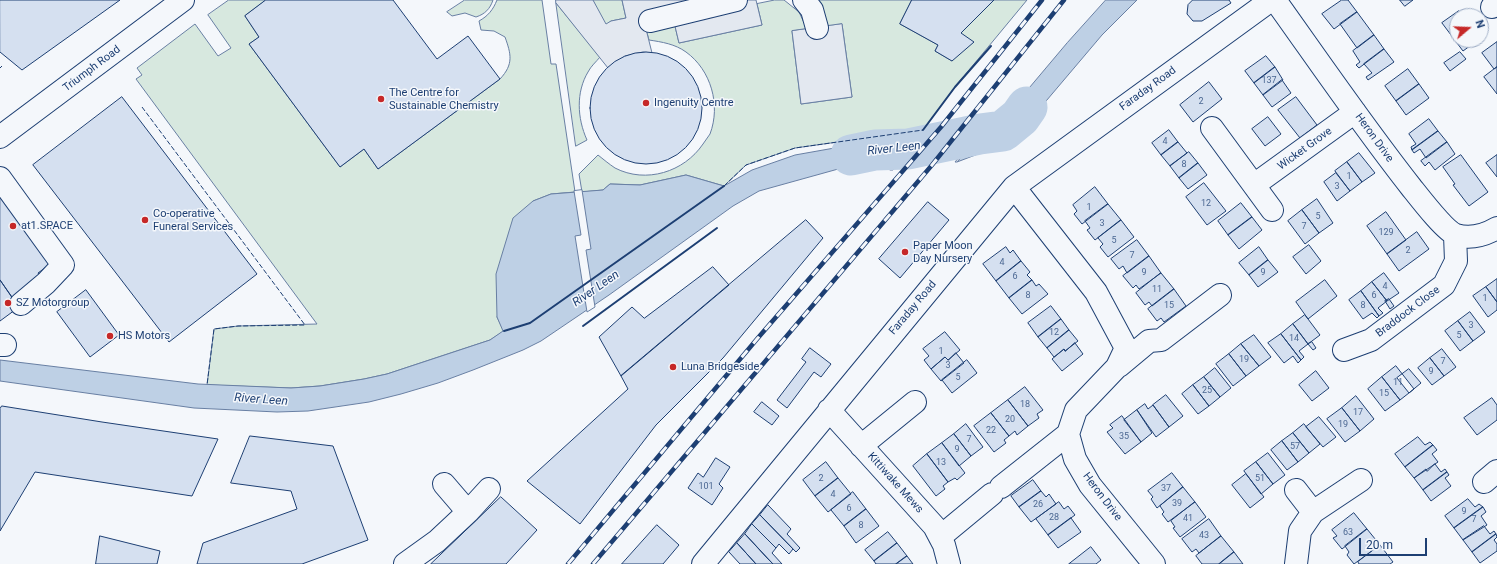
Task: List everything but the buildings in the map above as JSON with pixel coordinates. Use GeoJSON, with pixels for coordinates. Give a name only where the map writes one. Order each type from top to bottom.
{"type":"FeatureCollection","features":[{"type":"Feature","properties":{"kind":"street","name":"Triumph Road"},"geometry":{"type":"LineString","coordinates":[[0,137],[183,0]]}},
{"type":"Feature","properties":{"kind":"street"},"geometry":{"type":"LineString","coordinates":[[650,21],[736,0]]}},
{"type":"Feature","properties":{"kind":"street"},"geometry":{"type":"LineString","coordinates":[[804,0],[812,10],[817,28]]}},
{"type":"Feature","properties":{"kind":"street","name":"Faraday Road"},"geometry":{"type":"LineString","coordinates":[[708,562],[829,410],[1014,187],[1270,0]]}},
{"type":"Feature","properties":{"kind":"street","name":"Heron Drive"},"geometry":{"type":"LineString","coordinates":[[1275,0],[1383,151],[1423,203],[1455,235]]}},
{"type":"Feature","properties":{"kind":"street","name":"Wicket Grove"},"geometry":{"type":"LineString","coordinates":[[1254,185],[1355,112]]}},
{"type":"Feature","properties":{"kind":"street"},"geometry":{"type":"LineString","coordinates":[[1212,128],[1272,210]]}},
{"type":"Feature","properties":{"kind":"street"},"geometry":{"type":"LineString","coordinates":[[0,178],[63,265],[46,283],[21,304]]}},
{"type":"Feature","properties":{"kind":"street"},"geometry":{"type":"LineString","coordinates":[[1014,187],[1096,292],[1126,348],[1118,367]]}},
{"type":"Feature","properties":{"kind":"street"},"geometry":{"type":"LineString","coordinates":[[1455,235],[1473,237],[1497,228]]}},
{"type":"Feature","properties":{"kind":"street","name":"Braddock Close"},"geometry":{"type":"LineString","coordinates":[[1344,350],[1371,340],[1444,285],[1456,261],[1455,235]]}},
{"type":"Feature","properties":{"kind":"street"},"geometry":{"type":"LineString","coordinates":[[940,537],[1068,434],[1076,410],[1118,367],[1149,341],[1161,340],[1220,295]]}},
{"type":"Feature","properties":{"kind":"street"},"geometry":{"type":"LineString","coordinates":[[861,446],[915,402]]}},
{"type":"Feature","properties":{"kind":"street","name":"Kittiwake Mews"},"geometry":{"type":"LineString","coordinates":[[829,410],[934,526],[944,545],[949,564]]}},
{"type":"Feature","properties":{"kind":"street","name":"Heron Drive"},"geometry":{"type":"LineString","coordinates":[[1068,434],[1075,459],[1090,485],[1154,564]]}},
{"type":"Feature","properties":{"kind":"street"},"geometry":{"type":"LineString","coordinates":[[1296,564],[1300,532],[1314,512],[1361,480]]}},
{"type":"Feature","properties":{"kind":"street"},"geometry":{"type":"LineString","coordinates":[[444,484],[468,512]]}},
{"type":"Feature","properties":{"kind":"street"},"geometry":{"type":"LineString","coordinates":[[405,564],[437,541],[468,512],[489,489]]}},
{"type":"Feature","properties":{"kind":"street"},"geometry":{"type":"LineString","coordinates":[[1296,490],[1314,512]]}},
{"type":"Feature","properties":{"kind":"shaded area"},"geometry":{"type":"Polygon","coordinates":[[[229,0],[266,0],[245,16],[259,37],[249,44],[340,167],[364,149],[378,169],[500,79],[504,74],[508,68],[510,59],[509,49],[505,37],[494,31],[481,30],[479,21],[490,12],[497,0],[542,0],[551,64],[556,64],[575,192],[551,194],[533,201],[497,317],[504,331],[490,340],[387,374],[364,379],[320,386],[291,388],[207,385],[214,329],[238,326],[317,324],[136,79],[142,75],[137,68],[195,24],[218,56],[231,48],[208,15],[229,0]]]}},
{"type":"Feature","properties":{"kind":"shaded area"},"geometry":{"type":"Polygon","coordinates":[[[465,0],[493,0],[487,11],[476,17],[465,13],[452,16],[447,12],[465,0]]]}},
{"type":"Feature","properties":{"kind":"shaded area"},"geometry":{"type":"Polygon","coordinates":[[[556,0],[593,0],[606,24],[611,21],[626,18],[622,0],[756,0],[762,25],[679,43],[674,22],[646,29],[652,53],[643,52],[625,56],[608,68],[556,3],[556,0]]]}},
{"type":"Feature","properties":{"kind":"shaded area"},"geometry":{"type":"Polygon","coordinates":[[[593,0],[622,0],[626,18],[611,21],[606,25],[593,0]]]}},
{"type":"Feature","properties":{"kind":"shaded area"},"geometry":{"type":"Polygon","coordinates":[[[775,0],[784,0],[799,12],[807,29],[792,31],[801,104],[852,97],[842,24],[825,27],[813,0],[912,0],[900,24],[938,45],[935,51],[952,61],[961,33],[994,0],[1027,0],[955,87],[923,130],[795,148],[746,165],[724,186],[686,175],[640,185],[610,184],[603,190],[582,192],[579,174],[598,155],[615,168],[627,173],[651,175],[675,168],[686,162],[695,154],[710,134],[713,123],[714,100],[712,89],[702,68],[682,49],[649,40],[646,29],[674,22],[679,43],[762,25],[757,4],[775,0]]]}},
{"type":"Feature","properties":{"kind":"shaded area"},"geometry":{"type":"Polygon","coordinates":[[[556,3],[600,57],[589,70],[581,88],[579,105],[581,123],[587,140],[576,146],[556,3]]]}},
{"type":"Feature","properties":{"kind":"shaded area"},"geometry":{"type":"Polygon","coordinates":[[[842,24],[852,97],[801,104],[792,31],[842,24]]]}},
{"type":"Feature","properties":{"kind":"water"},"geometry":{"type":"Polygon","coordinates":[[[1106,0],[1137,0],[1102,35],[1030,120],[999,146],[957,162],[994,118],[1008,113],[1067,43],[1106,0]]]}},
{"type":"Feature","properties":{"kind":"water"},"geometry":{"type":"Polygon","coordinates":[[[923,130],[890,170],[876,160],[867,161],[759,191],[733,206],[609,295],[541,341],[523,350],[473,370],[438,383],[401,394],[369,402],[308,411],[277,412],[194,408],[0,381],[0,360],[198,384],[291,388],[320,386],[387,374],[490,340],[503,331],[497,317],[496,274],[513,218],[533,201],[551,194],[603,190],[610,184],[640,185],[686,175],[724,186],[752,170],[795,155],[902,136],[911,131],[923,130]]]}},
{"type":"Feature","properties":{"kind":"pier"},"geometry":{"type":"Polygon","coordinates":[[[994,118],[957,162],[955,162],[991,119],[994,118]]]}},
{"type":"Feature","properties":{"kind":"pier"},"geometry":{"type":"Polygon","coordinates":[[[925,129],[893,170],[890,170],[923,130],[925,129]]]}},
{"type":"Feature","properties":{"kind":"pier"},"geometry":{"type":"Polygon","coordinates":[[[582,190],[591,249],[586,250],[595,307],[587,312],[575,236],[581,235],[574,191],[582,190]]]}},
{"type":"Feature","properties":{"kind":"waterway","name":"River Leen"},"geometry":{"type":"LineString","coordinates":[[851,155],[875,150],[908,149],[980,134],[1003,131],[1020,117],[1027,107]]}},
{"type":"Feature","properties":{"kind":"railway"},"geometry":{"type":"LineString","coordinates":[[568,564],[757,339],[941,127],[1042,0]]}},
{"type":"Feature","properties":{"kind":"railway"},"geometry":{"type":"LineString","coordinates":[[593,564],[932,165],[1064,0]]}},
{"type":"Feature","properties":{"kind":"fence"},"geometry":{"type":"LineString","coordinates":[[142,107],[305,325],[238,326],[214,329],[207,385]]}},
{"type":"Feature","properties":{"kind":"fence"},"geometry":{"type":"LineString","coordinates":[[724,186],[746,165],[795,148],[923,130]]}},
{"type":"Feature","properties":{"kind":"wall"},"geometry":{"type":"LineString","coordinates":[[923,130],[955,87],[991,46]]}},
{"type":"Feature","properties":{"kind":"wall"},"geometry":{"type":"LineString","coordinates":[[504,331],[530,323],[724,186]]}},
{"type":"Feature","properties":{"kind":"wall"},"geometry":{"type":"LineString","coordinates":[[583,326],[717,228]]}},
{"type":"Feature","properties":{"kind":"place","name":"The Centre for Sustainable Chemistry"},"geometry":{"type":"Point","coordinates":[381,99]}},
{"type":"Feature","properties":{"kind":"place","name":"Ingenuity Centre"},"geometry":{"type":"Point","coordinates":[646,103]}},
{"type":"Feature","properties":{"kind":"place","name":"Co-operative Funeral Services"},"geometry":{"type":"Point","coordinates":[145,220]}},
{"type":"Feature","properties":{"kind":"place","name":"at1.SPACE"},"geometry":{"type":"Point","coordinates":[13,226]}},
{"type":"Feature","properties":{"kind":"place","name":"Paper Moon Day Nursery"},"geometry":{"type":"Point","coordinates":[905,252]}},
{"type":"Feature","properties":{"kind":"place","name":"SZ Motorgroup"},"geometry":{"type":"Point","coordinates":[8,303]}},
{"type":"Feature","properties":{"kind":"place","name":"HS Motors"},"geometry":{"type":"Point","coordinates":[110,336]}},
{"type":"Feature","properties":{"kind":"place","name":"Luna Bridgeside"},"geometry":{"type":"Point","coordinates":[673,367]}}]}
